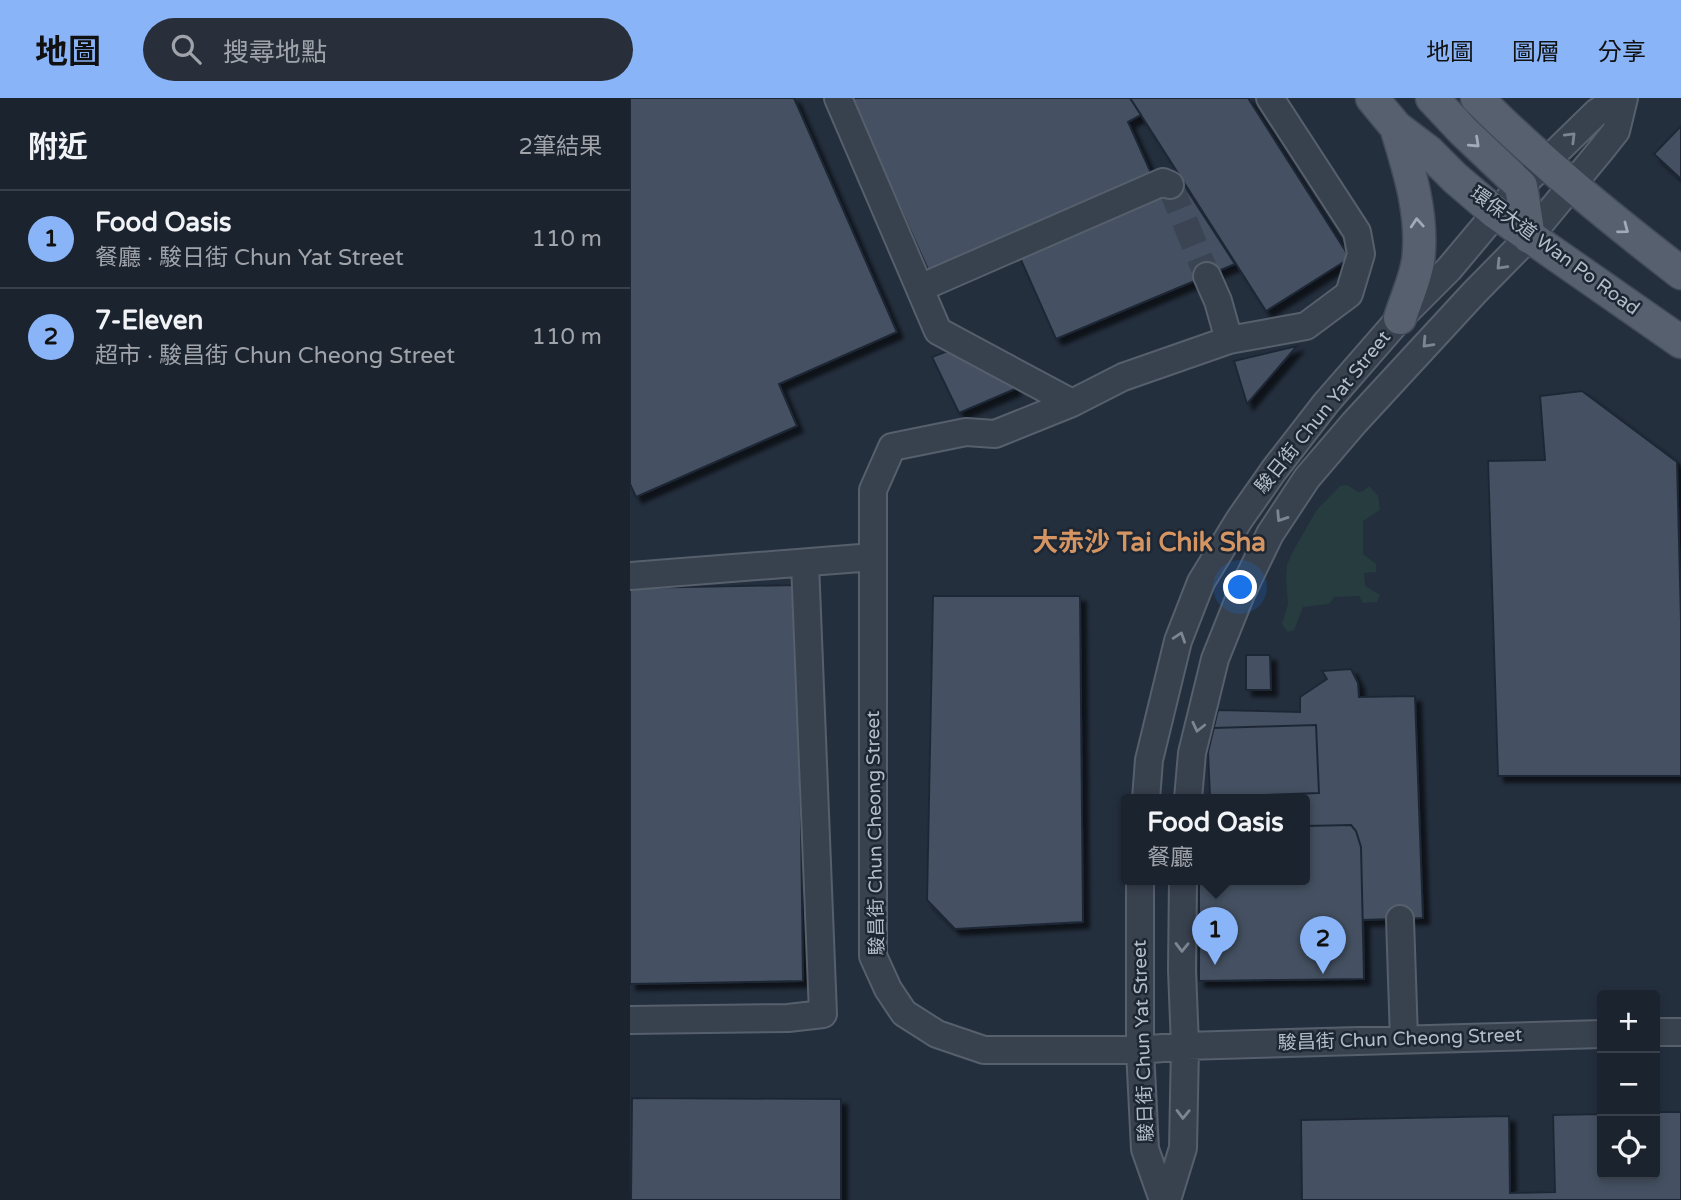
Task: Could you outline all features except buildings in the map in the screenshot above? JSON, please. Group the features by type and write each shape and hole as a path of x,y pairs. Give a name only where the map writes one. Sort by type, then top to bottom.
{"main road":[{"name":"環保大道 Wan Po Road","path":"1372,98 1396,127 1429,152 1496,213 1681,342"},
{"path":"1432,98 1521,186 1529,237"},
{"path":"1477,98 1545,163 1681,273"},
{"path":"1396,127 1415,202 1419,239 1415,275 1400,318"}],"street":[{"path":"838,98 938,331 1072,402 1123,377 1229,340 1306,326 1349,294 1361,254 1357,232 1270,98"},
{"name":"駿日街 Chun Yat Street","path":"1146,794 1149,760 1178,641 1201,582 1239,520 1326,403 1400,318 1449,269 1521,186 1597,112 1622,98"},
{"name":"駿日街 Chun Yat Street","path":"1188,794 1192,754 1215,659 1241,594 1270,534 1307,478 1354,423 1529,237 1572,186 1616,131 1622,98"},
{"path":"920,288 1163,182 1170,185"},
{"path":"1207,276 1229,340"},
{"name":"駿昌街 Chun Cheong Street","path":"1072,402 995,434 965,432 892,447 873,489 873,957 888,989 904,1013 937,1034 984,1050 1140,1050 1404,1038 1597,1034"},
{"path":"630,576 873,557"},
{"path":"630,1020 788,1018 823,1014 805,563"},
{"name":"駿日街 Chun Yat Street","path":"1140,885 1140,1050 1145,1149 1165,1200"},
{"name":"駿日街 Chun Yat Street","path":"1165,1200 1183,1148 1183,885"},
{"path":"1400,919 1404,1038"},
{"path":"1660,1032 1681,1032"}],"green space":[{"path":"1347,485 1358,492 1369,486 1378,496 1380,510 1363,521 1363,554 1376,564 1376,572 1364,573 1365,586 1380,595 1377,602 1363,603 1359,596 1334,597 1329,604 1303,607 1294,630 1288,632 1282,624 1288,604 1287,565 1316,511 1340,486"}],"tunnel":[{"path":"1170,185 1207,276"}],"place":[{"name":"Food Oasis","path":"1215,965"},
{"name":"7-Eleven","path":"1323,974"}],"district":[{"name":"大赤沙 Tai Chik Sha","path":"1149,542"}]}
